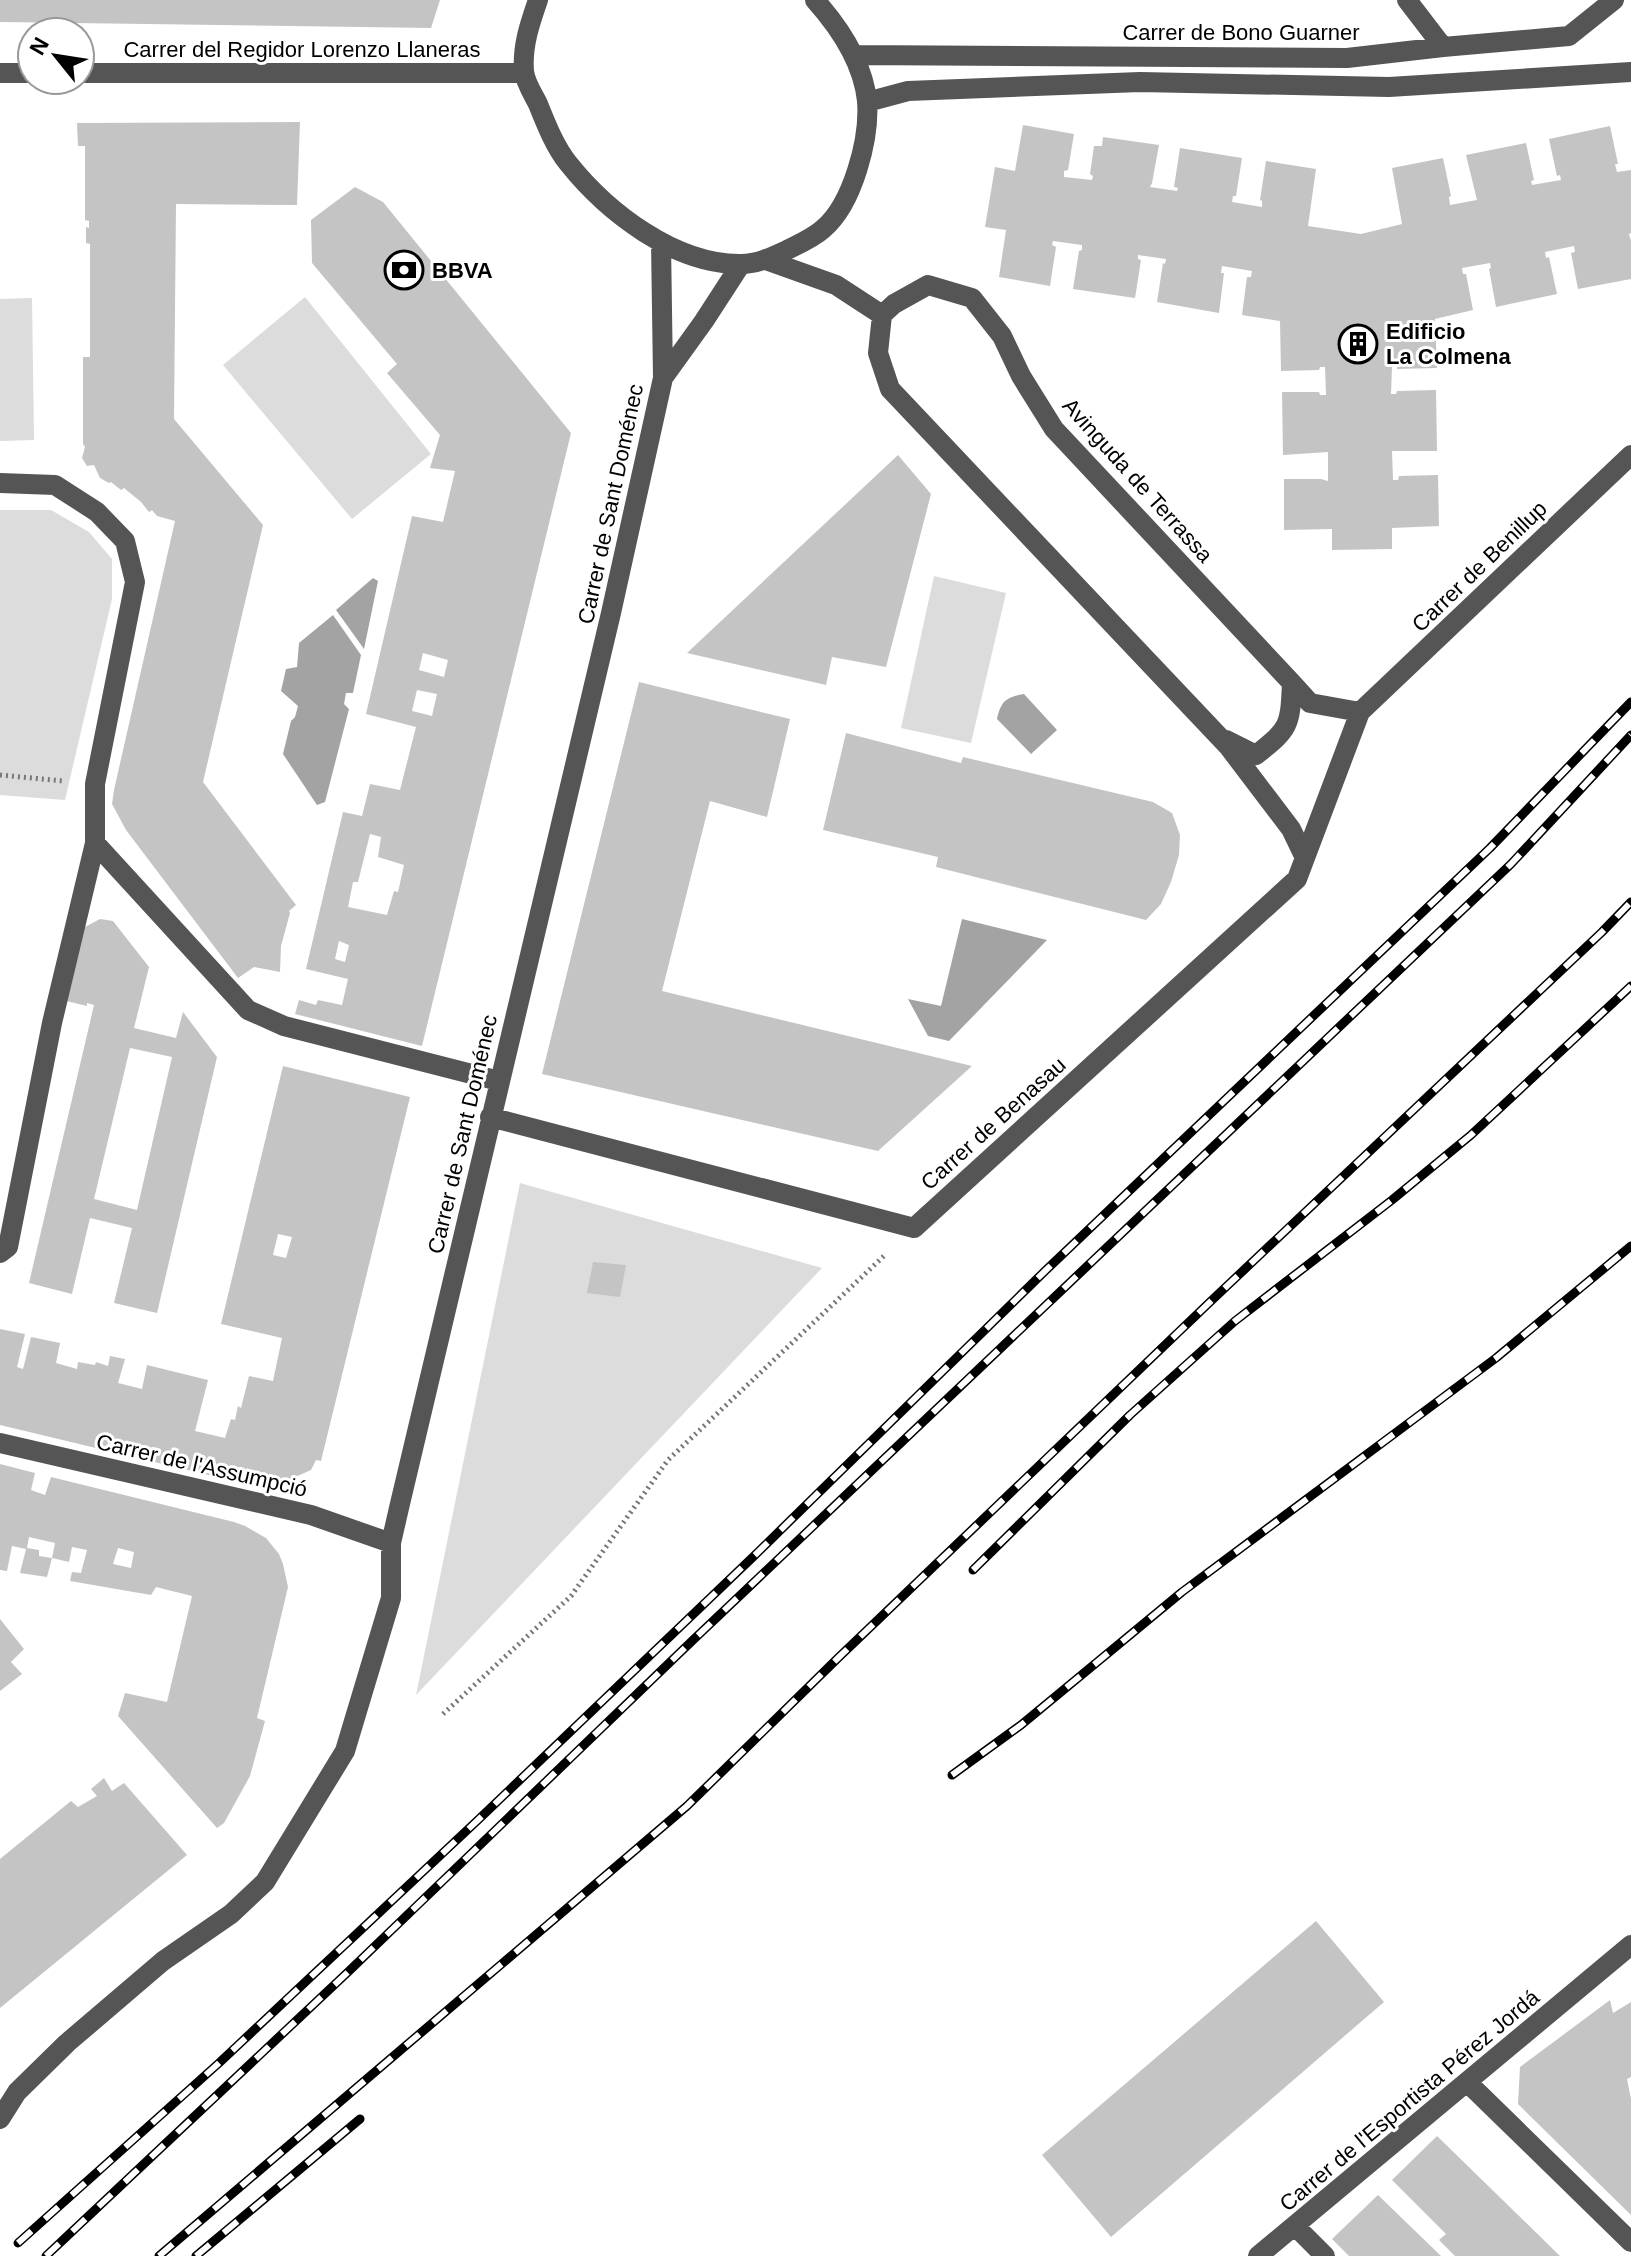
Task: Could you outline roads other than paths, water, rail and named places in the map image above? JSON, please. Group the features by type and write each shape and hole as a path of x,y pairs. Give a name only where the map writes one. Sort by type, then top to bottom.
{"street":[{"path":"538,0 525,40 524,73 566,161 596,195 661,242 700,259 741,264 766,260 825,228 844,202 864,149 867,102 863,79 854,55 832,19 815,0"},
{"path":"1407,0 1443,47"},
{"name":"Carrer de Bono Guarner","path":"854,55 1347,58 1569,36 1614,0"},
{"path":"867,102 908,91 1140,82 1389,87 1631,72"},
{"name":"Carrer del Regidor Lorenzo Llaneras","path":"96,73 524,73"},
{"name":"Carrer de Sant Doménec","path":"0,2119 17,2092 67,2043 163,1961 231,1914 265,1882 345,1751 391,1598 391,1543 663,378 661,242"},
{"path":"766,260 836,285 882,315 878,353 890,389 1219,737 1291,829 1305,858"},
{"name":"Carrer de Sant Doménec","path":"663,378 741,264"},
{"name":"Avinguda de Terrassa","path":"882,315 894,304 928,285 972,298 1002,336 1021,376 1054,429 1310,703 1360,712"},
{"name":"Carrer de Benillup","path":"1360,712 1631,455"},
{"path":"0,483 55,485 97,512 125,541 135,582 95,784 95,843 52,1023 8,1247 0,1253"},
{"path":"1219,737 1256,755 1281,735 1290,719 1292,683"},
{"name":"Carrer de Benasau","path":"490,1117 914,1228 1297,879 1360,712"},
{"path":"95,843 248,1010 284,1026 499,1081"},
{"name":"Carrer de l'Assumpció","path":"0,1443 311,1515 391,1543"},
{"name":"Carrer de l'Esportista Pérez Jordá","path":"1258,2256 1631,1945"},
{"path":"1468,2083 1631,2242"},
{"path":"1296,2227 1325,2256"}],"railway":[{"path":"18,2243 219,2063 479,1819 1045,1271 1490,848 1631,702"},
{"path":"46,2256 1511,864 1631,735"},
{"path":"159,2256 687,1806 838,1658 1631,902"},
{"path":"973,1570 1130,1415 1235,1321 1471,1135 1631,986"},
{"path":"952,1775 1021,1725 1182,1592 1496,1358 1631,1246"},
{"path":"196,2256 360,2119"}],"place":[{"name":"BBVA","path":"404,270"},
{"name":"Edificio La Colmena","path":"1358,344"}]}
